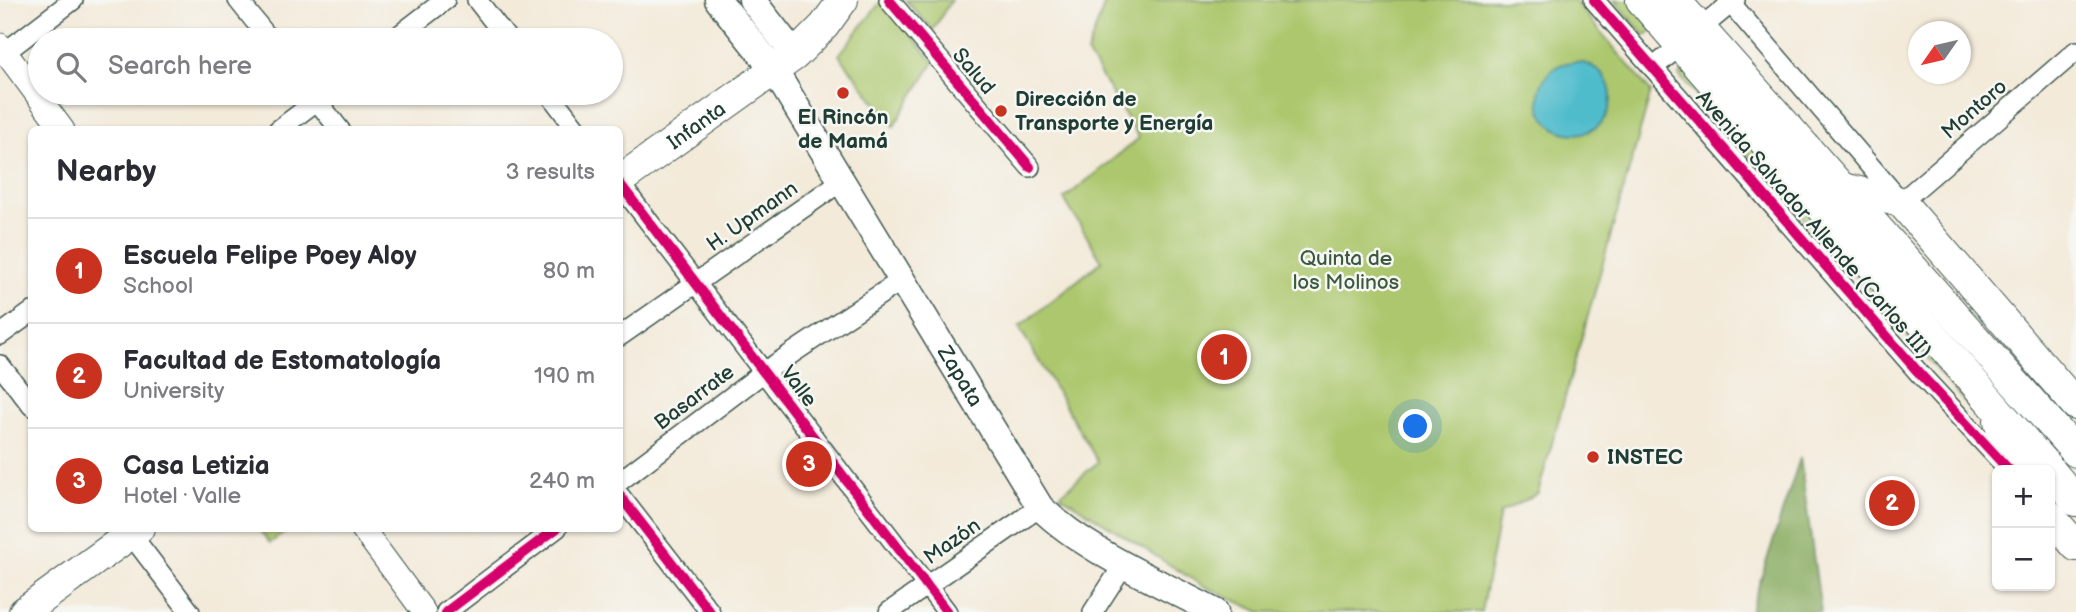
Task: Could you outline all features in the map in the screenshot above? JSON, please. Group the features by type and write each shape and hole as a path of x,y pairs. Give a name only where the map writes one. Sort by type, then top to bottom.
{"main road":[{"path":"718,0 785,62"},
{"path":"752,0 785,62"},
{"name":"Infanta","path":"623,180 785,62 824,26 843,0"},
{"name":"Avenida Salvador Allende (Carlos III)","path":"1641,0 1690,37 1843,188 2076,452"},
{"name":"Avenida Salvador Allende (Carlos III)","path":"1675,0 1690,37 2046,465"},
{"name":"Zapata","path":"785,62 843,180 1040,507 1058,525 1124,564 1215,612"},
{"path":"1843,188 1901,202 2076,405"},
{"path":"1991,401 2014,465"},
{"name":"Avenida Salvador Allende (Carlos III)","path":"2055,476 2076,501"},
{"path":"2055,522 2076,546"},
{"path":"24,612 131,532"}],"street":[{"path":"34,28 73,0"},
{"path":"238,0 260,28"},
{"path":"409,28 445,0"},
{"path":"477,0 499,28"},
{"name":"Salud","path":"889,0 1030,167"},
{"name":"Avenida Salvador Allende (Carlos III)","path":"1594,0 1920,373 2004,465"},
{"path":"1653,68 1731,1 1901,202"},
{"path":"28,32 2,51 28,85"},
{"name":"Montoro","path":"1901,202 2076,51"},
{"path":"43,105 59,126"},
{"path":"283,126 307,105"},
{"path":"324,105 337,126"},
{"path":"558,105 575,126"},
{"name":"H. Upmann","path":"623,335 843,180"},
{"name":"Valle","path":"623,186 694,285 764,372 947,612"},
{"name":"Basarrate","path":"623,479 764,372 902,280"},
{"path":"0,335 28,315"},
{"path":"0,365 28,401"},
{"path":"623,500 710,612"},
{"name":"Mazón","path":"889,612 1040,507"},
{"path":"133,532 190,612"},
{"path":"365,532 424,612"},
{"path":"446,612 552,532"},
{"path":"1093,612 1124,564"}],"green space":[{"path":"882,0 934,62 894,126 839,55"},
{"path":"905,0 951,0 933,30"},
{"name":"Quinta de los Molinos","path":"1106,0 1574,0 1651,92 1538,493 1500,513 1481,612 1260,612 1200,584 1060,495 1098,462 1019,327 1102,261 1064,199 1139,138 1087,53"},
{"path":"1614,0 1634,0 1657,26 1645,36"},
{"path":"1691,65 1975,391 1975,414 1679,75"},
{"path":"1800,458 1821,612 1750,612"},
{"path":"261,532 286,532 270,543"}],"water":[{"path":"1568,62 1582,62 1601,72 1611,91 1611,105 1601,124 1582,134 1568,134 1549,124 1539,105 1539,91 1549,72"}],"cycle path":[{"path":"889,0 1030,167"},
{"path":"1594,0 1919,373 2004,465"},
{"path":"623,188 947,612"},
{"path":"623,500 710,612"},
{"path":"446,612 552,532"}],"place":[{"name":"El Rincón de Mamá","path":"843,93"},
{"name":"Dirección de Transporte y Energía","path":"1001,111"},
{"name":"Escuela Felipe Poey Aloy","path":"1224,357"},
{"name":"INSTEC","path":"1593,457"},
{"name":"Casa Letizia","path":"809,464"},
{"name":"Facultad de Estomatología","path":"1892,503"}]}
